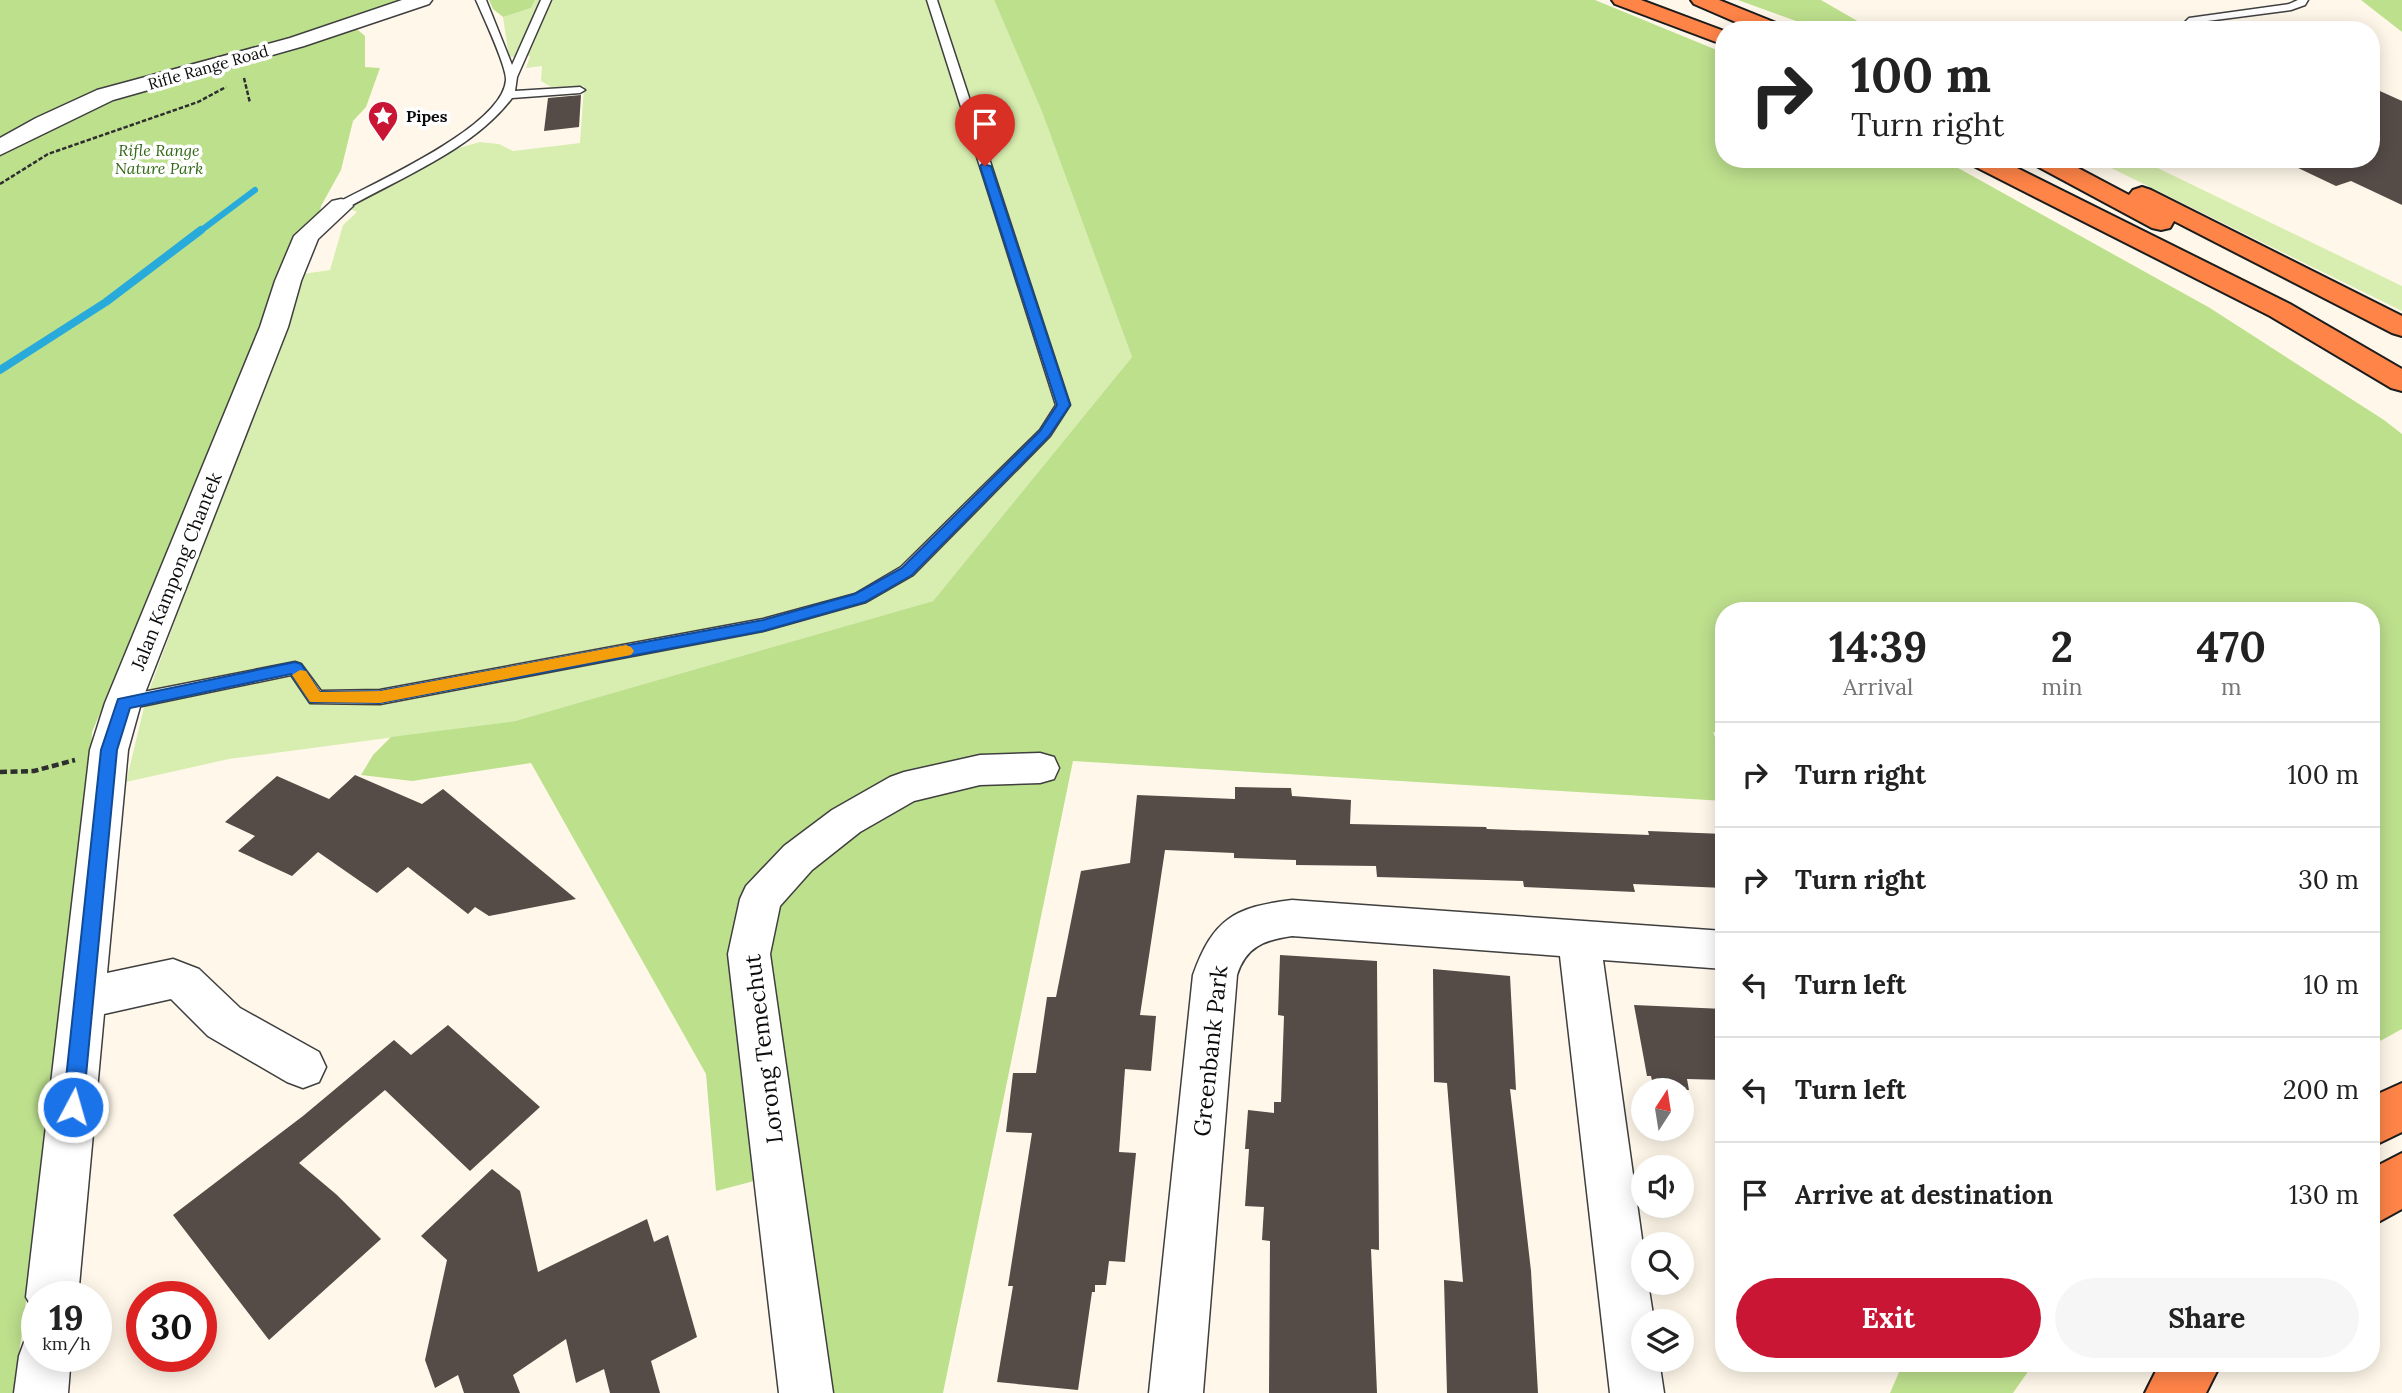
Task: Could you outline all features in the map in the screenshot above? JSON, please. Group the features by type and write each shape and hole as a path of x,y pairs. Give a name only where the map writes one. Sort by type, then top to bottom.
{"highway":[{"path":"1622,0 1715,36"},
{"path":"1701,0 1751,21"},
{"path":"1997,168 2280,310 2402,382"},
{"path":"2059,168 2402,352"},
{"path":"2087,168 2293,269 2402,327"},
{"path":"2185,263 2210,287 2402,407"},
{"path":"2380,1119 2402,1106"},
{"path":"2380,1194 2402,1178"},
{"path":"2173,1393 2187,1372"}],"street":[{"name":"Rifle Range Road","path":"0,148 44,123 105,95 296,42 422,0"},
{"name":"Jalan Kampong Chantek","path":"54,1281 109,750 123,703 274,327 288,281 307,236 341,206"},
{"name":"Lorong Temechut","path":"806,1393 748,954 761,898 798,859 836,829 905,788 979,770 1040,768"},
{"name":"Greenbank Park","path":"1177,1393 1215,975 1220,956 1244,929 1259,923 1292,918 1715,949"},
{"path":"1579,940 1637,1393"},
{"path":"85,998 173,979 184,983 224,1022 303,1067"},
{"path":"41,1393 43,1372"}],"lane":[{"path":"481,0 512,77"},
{"path":"341,206 469,135 496,112 509,95 512,77 546,0"},
{"path":"123,703 295,668 316,698 380,697 763,625 860,598 907,571 1045,433 1063,405 932,0"},
{"path":"2189,21 2291,6 2303,0"},
{"path":"509,95 580,90"}],"path":[{"path":"243,77 250,103"},
{"path":"0,772 34,771 109,750"}],"green space":[{"name":"Rifle Range Nature Park","path":"0,0 406,0 347,21 365,36 365,67 380,68 366,107 353,121 341,170 321,206 319,216 266,328 92,732 89,817 29,1281 21,1281 21,1339 14,1393 0,1393"},
{"path":"489,0 535,0 531,8 503,17 493,9"},
{"path":"535,0 994,0 1042,112 1132,357 933,601 515,721 229,759 126,782 146,699 303,274 330,270 343,225 357,212 348,208 448,151 480,142 499,144 513,151 580,143 584,86 551,87 541,81 542,66 526,68 530,56 509,57 503,17 531,8"},
{"path":"994,0 1595,0 1715,49 1715,168 1958,168 2210,308 2384,420 2402,434 2402,1029 2380,1041 2380,602 1715,602 1715,800 1073,761 943,1393 795,1393 758,1180 716,1191 706,1074 531,763 412,781 361,775 373,755 391,737 515,721 933,601 1132,357 1042,112"},
{"path":"1738,0 1821,0 1857,21 1796,21"},
{"path":"2361,0 2402,0 2402,32"},
{"path":"2111,168 2158,168 2402,286 2402,311"},
{"path":"1899,1372 2028,1372 2013,1393 1890,1393"}],"building":[{"path":"2380,91 2402,101 2402,205 2351,181 2336,186 2298,168 2380,168"},
{"path":"581,95 579,127 544,131 548,98"},
{"path":"355,775 422,804 443,789 576,899 489,916 475,907 468,914 408,867 377,893 318,852 292,876 238,851 255,836 225,822 277,776 329,799"},
{"path":"1235,787 1291,788 1292,796 1351,800 1350,824 1649,835 1648,831 1715,834 1715,888 1633,884 1635,892 1524,887 1523,881 1377,877 1376,866 1296,865 1296,860 1234,858 1234,853 1165,850 1140,1015 1156,1016 1151,1071 1125,1069 1119,1152 1136,1153 1125,1262 1109,1261 1106,1285 1095,1285 1095,1292 1092,1292 1078,1390 997,1382 1013,1286 1008,1286 1032,1133 1006,1132 1013,1073 1036,1073 1047,997 1056,997 1081,871 1130,863 1137,795 1235,799"},
{"path":"1280,955 1377,961 1379,1250 1371,1249 1377,1393 1269,1393 1270,1241 1262,1240 1264,1207 1245,1206 1249,1149 1245,1149 1248,1110 1274,1113 1274,1102 1281,1102 1284,1016 1278,1015"},
{"path":"1433,969 1510,976 1516,1090 1510,1089 1531,1271 1538,1393 1447,1393 1444,1280 1463,1282 1447,1083 1434,1082"},
{"path":"1634,1005 1715,1009 1715,1080 1647,1076"},
{"path":"448,1025 540,1107 470,1171 385,1090 299,1163 337,1195 381,1239 269,1340 173,1215 303,1116 394,1040 411,1055"},
{"path":"492,1169 520,1191 538,1272 647,1219 654,1242 668,1235 697,1337 651,1361 660,1393 610,1393 604,1369 576,1383 566,1339 513,1375 520,1393 464,1393 458,1375 435,1388 425,1360 447,1260 421,1236"}],"waterway":[{"path":"199,232 255,190"},
{"path":"0,370 106,302 201,230"}],"slow traffic":[{"path":"300,675 316,698 380,697 626,651"}],"place":[{"name":"Pipes","path":"383,143"}],"route":[{"path":"73,1107 109,750 123,703 295,668 316,698 380,697 763,625 860,598 907,571 1045,433 1063,405 985,166"}]}
